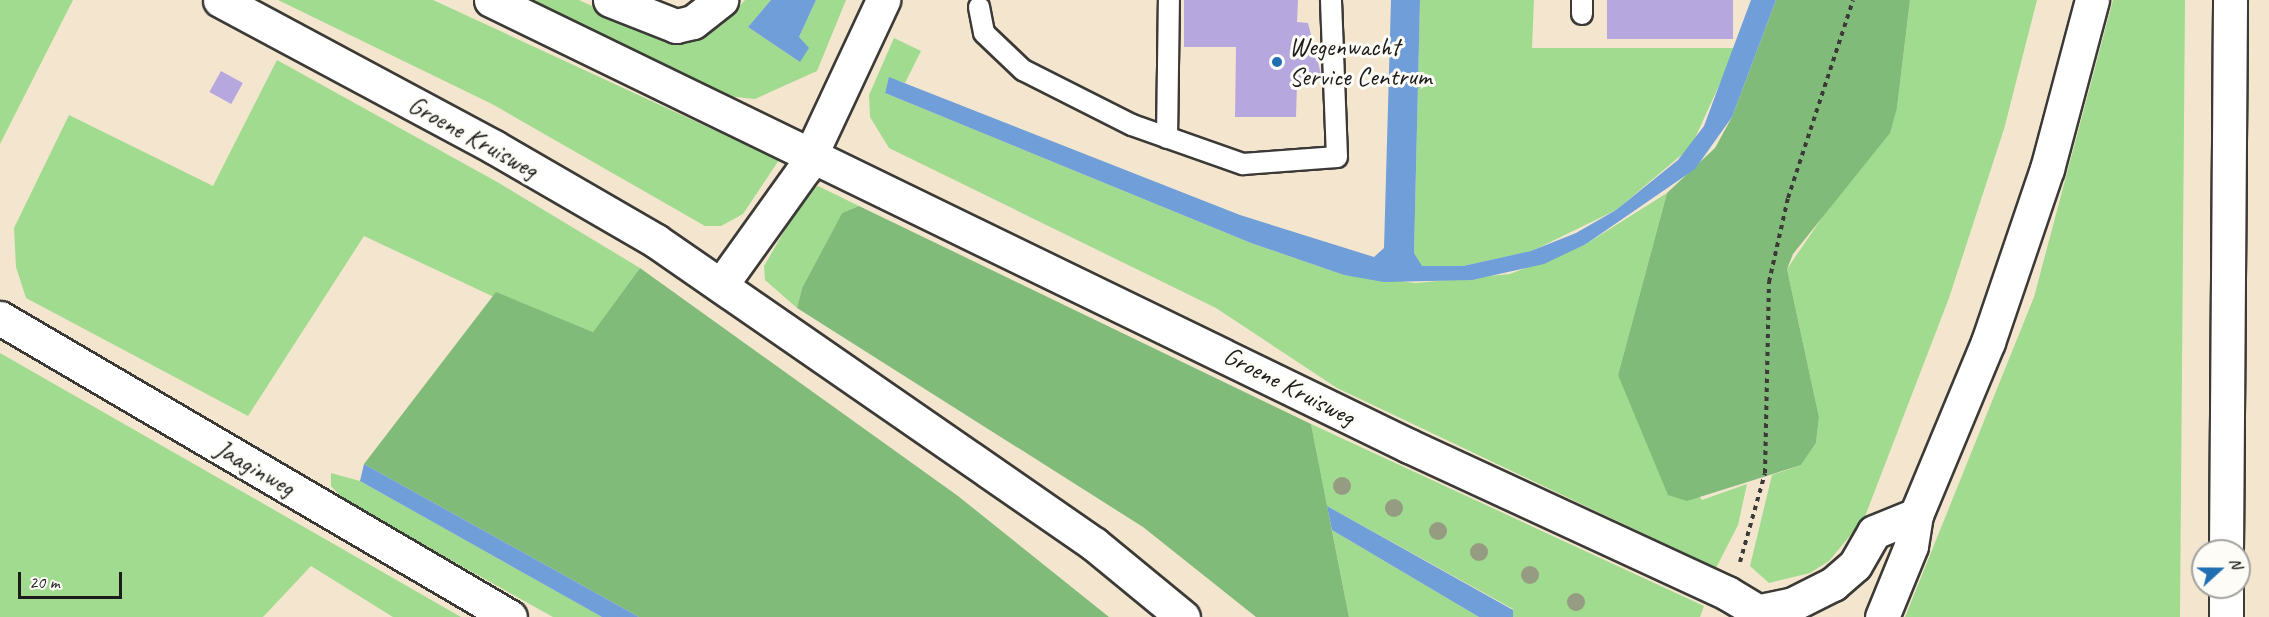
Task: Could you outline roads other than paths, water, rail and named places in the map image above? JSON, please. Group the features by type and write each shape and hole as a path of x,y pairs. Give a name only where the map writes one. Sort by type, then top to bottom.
{"main road":[{"name":"Groene Kruisweg","path":"220,0 494,147 721,285 1094,544 1183,617"},
{"name":"Groene Kruisweg","path":"491,0 1727,593 1761,615"},
{"path":"610,0 676,26 693,22 721,0"},
{"path":"721,285 810,154 883,0"},
{"path":"1882,617 1911,546 1916,514 1992,332 2059,130 2092,0"},
{"path":"2226,539 2230,0"},
{"name":"Jaaginweg","path":"0,318 510,617"},
{"path":"1761,615 1793,604 1833,584 1855,565 1874,532 1916,514"},
{"path":"2226,599 2226,617"}],"lane":[{"path":"1167,138 1169,0"},
{"path":"978,2 984,33 1023,70 1167,138 1243,164 1337,157 1331,0"}],"water":[{"path":"771,0 816,0 799,37 809,48 800,62 748,27"},
{"path":"1391,0 1420,0 1414,253 1422,266 1463,266 1531,251 1576,233 1616,210 1678,160 1704,126 1751,0 1776,0 1732,117 1695,169 1586,244 1544,264 1472,280 1384,282 1344,275 1251,243 885,93 889,77 1240,215 1374,257 1384,248"},
{"path":"364,464 639,617 602,617 360,481"},
{"path":"1327,506 1513,610 1513,617 1479,617 1332,530"}],"place":[{"name":"Wegenwacht Service Centrum","path":"1277,62"}]}
